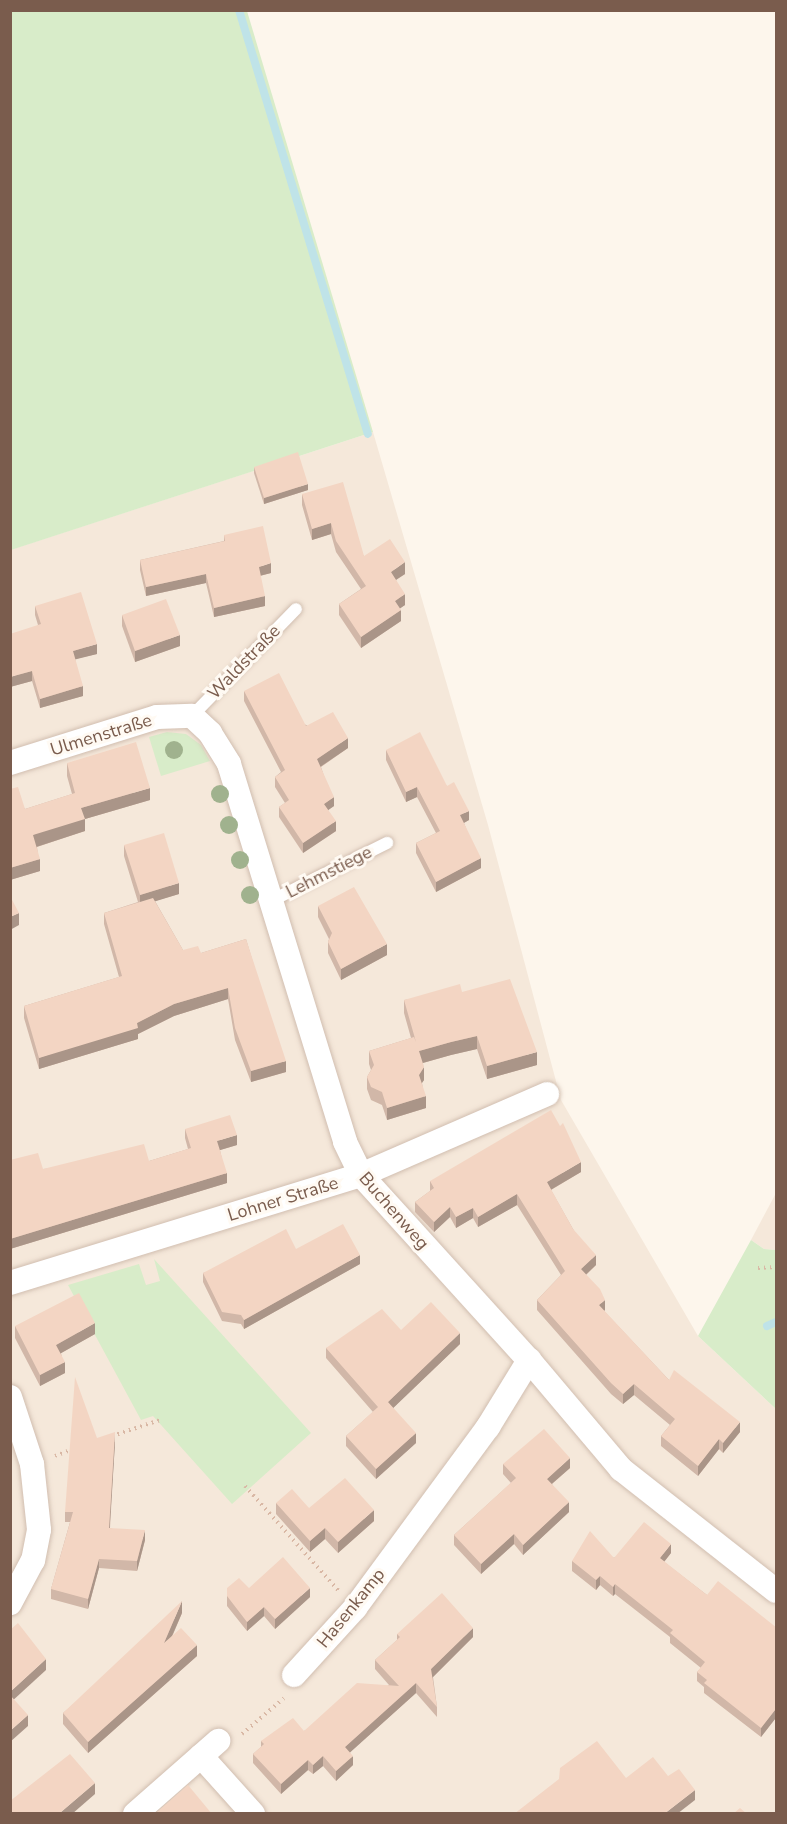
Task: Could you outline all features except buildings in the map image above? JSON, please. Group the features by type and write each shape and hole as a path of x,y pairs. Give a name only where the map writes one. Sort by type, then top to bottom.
{"street":[{"name":"Ulmenstraße","path":"10,763 157,717 192,716"},
{"name":"Buchenweg","path":"192,716 210,733 229,764 345,1142 361,1175 530,1360 621,1469 777,1592"},
{"name":"Lohner Straße","path":"10,1283 361,1175 547,1094"},
{"name":"Hasenkamp","path":"294,1675 355,1608 488,1427 530,1360"},
{"path":"10,1397 32,1464 39,1530 33,1560 10,1603"},
{"path":"135,1814 210,1748 253,1814"}],"lane":[{"name":"Waldstraße","path":"192,716 296,609"},
{"name":"Lehmstiege","path":"271,901 387,843"}],"path":[{"path":"758,1268 777,1267"},
{"path":"107,1438 160,1420"},
{"path":"32,1464 85,1445"},
{"path":"245,1486 355,1608"},
{"path":"210,1748 247,1732 290,1693 294,1675"}],"shaded area":[{"path":"373,432 488,825 561,1100 698,1336 776,1409 776,1813 11,1813 10,550"},
{"path":"776,1193 776,1250 764,1249 751,1240"}],"green space":[{"path":"10,11 247,11 373,432 11,550"},
{"path":"167,732 186,734 201,745 210,761 161,776 149,737"},
{"path":"751,1240 764,1249 776,1250 776,1409 698,1336"},
{"path":"154,1259 311,1433 232,1504 153,1416 141,1420 68,1285 139,1264 146,1285 160,1281"}],"waterway":[{"path":"239,10 368,434"},
{"path":"767,1326 776,1322"}]}
